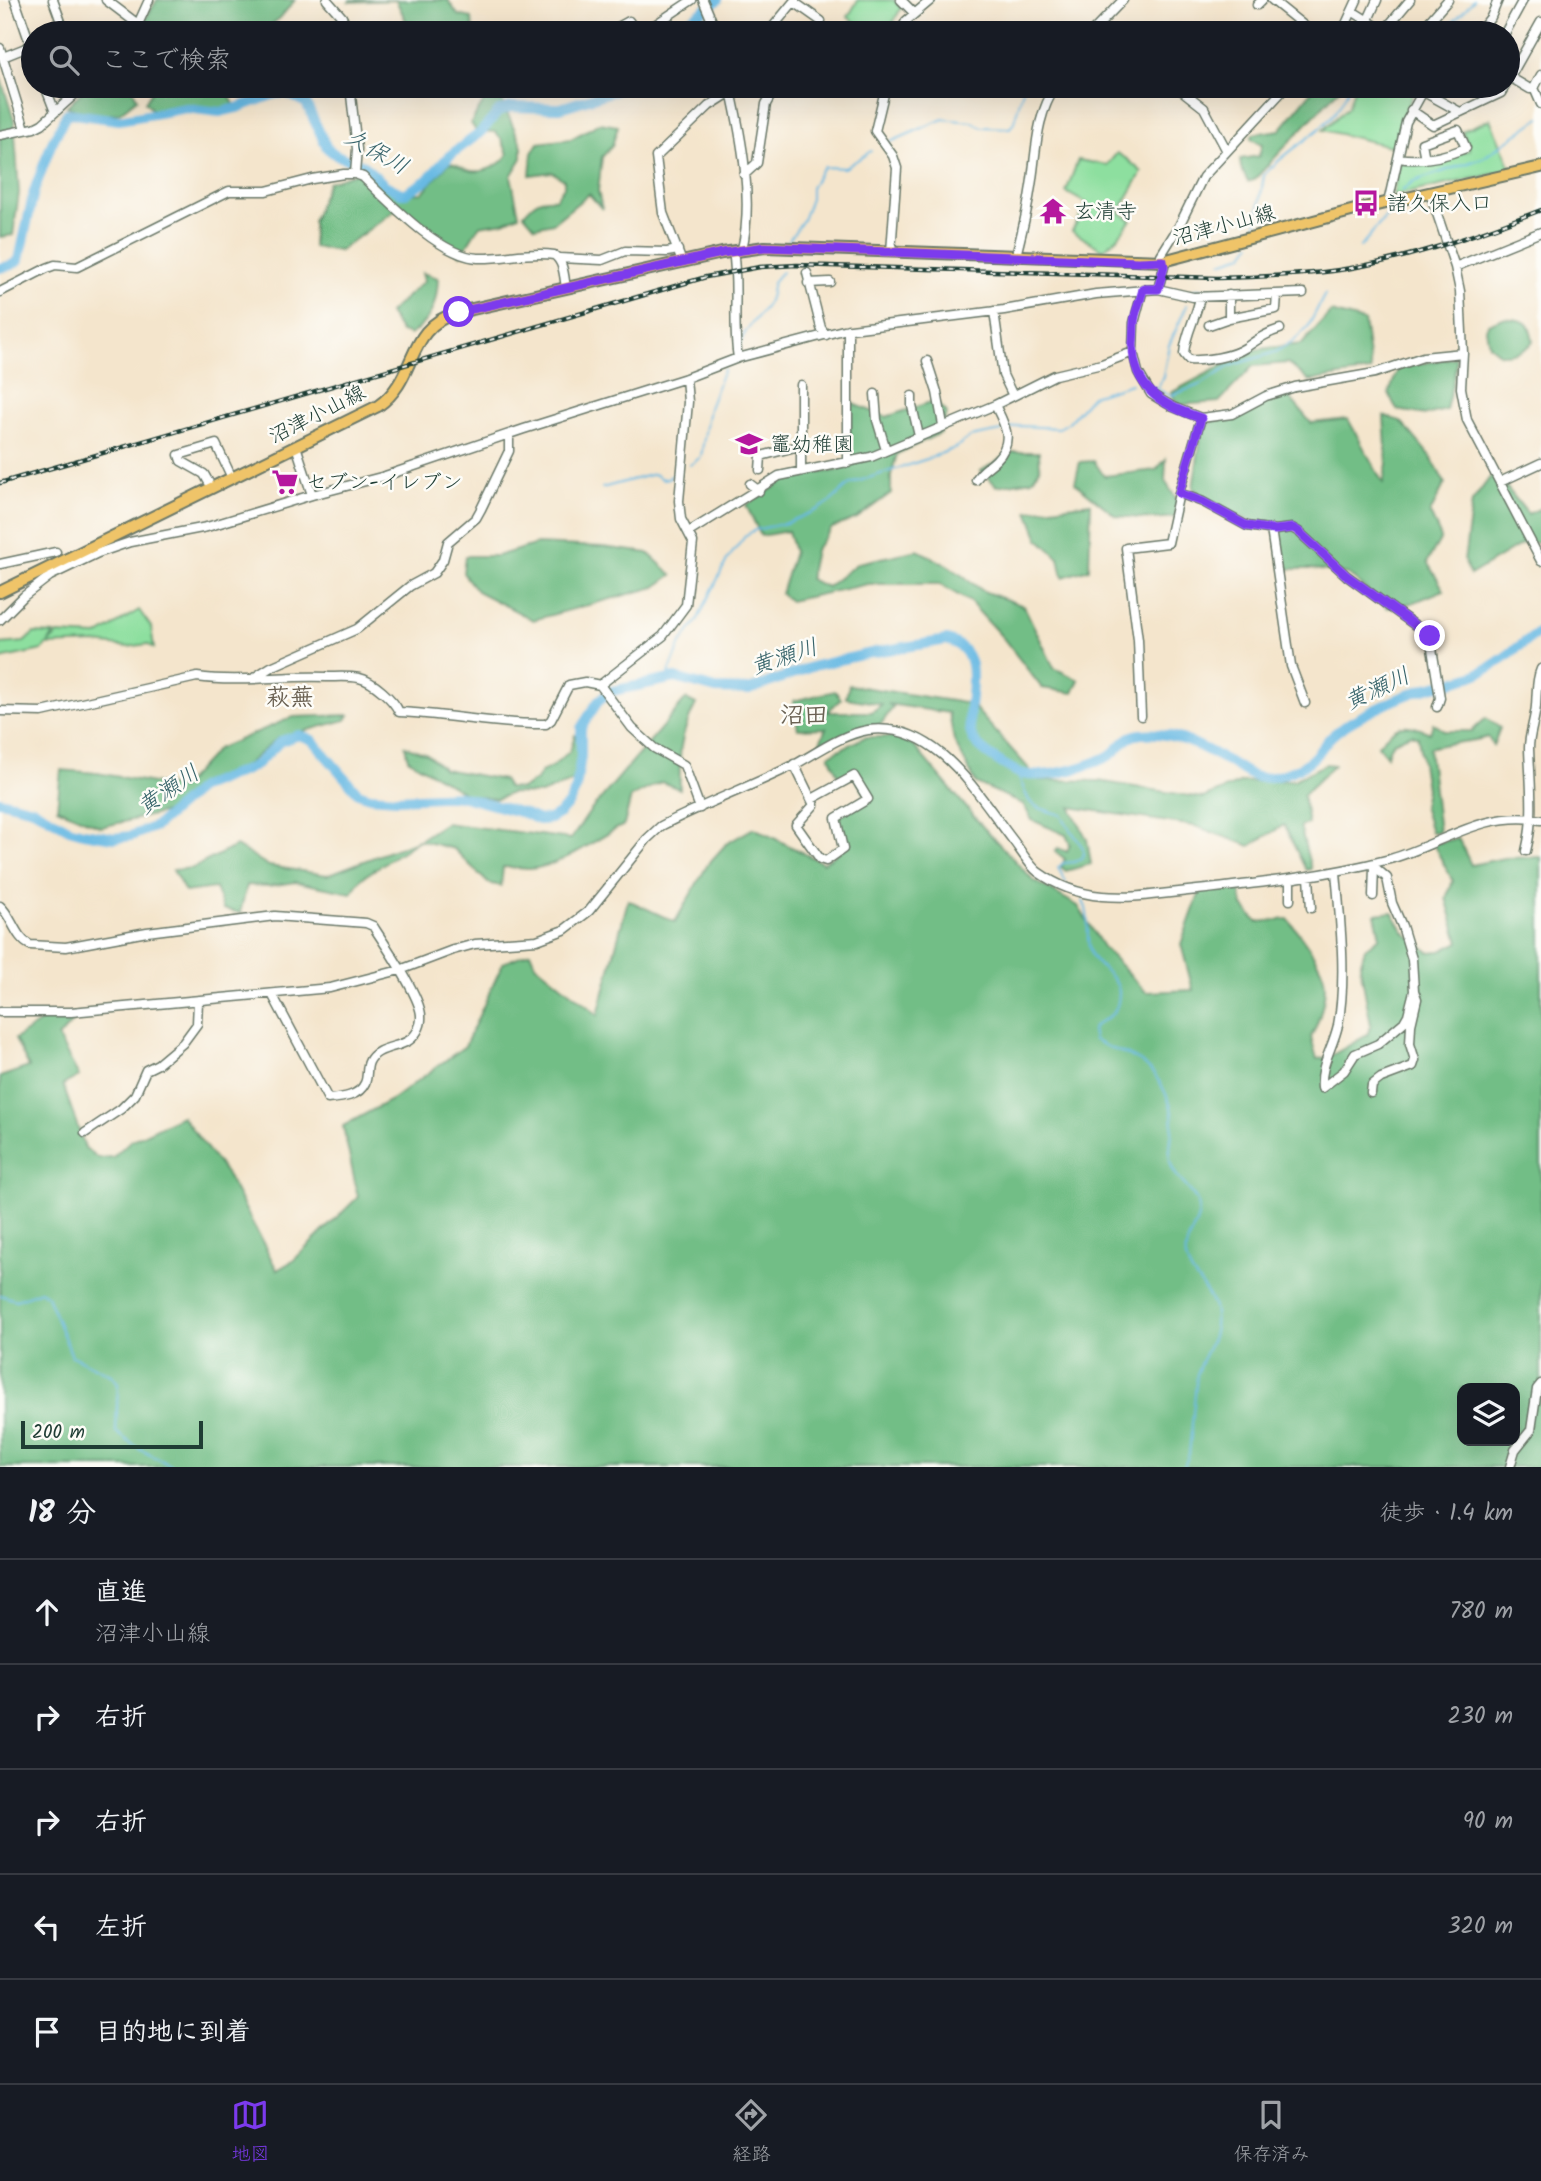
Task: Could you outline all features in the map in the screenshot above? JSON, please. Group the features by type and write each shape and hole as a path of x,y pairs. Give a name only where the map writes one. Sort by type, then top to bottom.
{"main road":[{"name":"沼津小山線","path":"0,592 97,549 384,401 399,385 427,329 439,319 459,312 737,250 765,247 1163,261 1541,167"}],"street":[{"path":"15,0 22,21"},
{"path":"53,0 61,21"},
{"path":"106,0 128,21"},
{"path":"140,21 149,0"},
{"path":"327,0 344,21"},
{"path":"660,21 692,0"},
{"path":"908,21 931,0"},
{"path":"1104,21 1124,0"},
{"path":"1272,0 1298,21"},
{"path":"1347,21 1357,0"},
{"path":"1352,11 1368,20 1377,0"},
{"path":"1392,21 1410,0"},
{"path":"1430,21 1448,0"},
{"path":"1488,21 1498,0"},
{"path":"1511,21 1523,0"},
{"path":"704,1 713,21"},
{"path":"778,21 794,1 821,21"},
{"path":"904,1 914,13"},
{"path":"1520,58 1541,22"},
{"path":"21,50 2,53 25,129"},
{"path":"1534,88 1541,75"},
{"path":"1520,84 1534,88"},
{"path":"1534,88 1541,104"},
{"path":"49,98 55,113"},
{"path":"0,135 42,124 71,98"},
{"path":"351,98 355,173"},
{"path":"682,262 663,213 656,156 719,98"},
{"path":"732,98 742,144 747,230 737,250 735,341 738,358"},
{"path":"744,174 757,163 766,104 769,98"},
{"path":"883,98 875,131 897,168 891,252"},
{"path":"1016,257 1030,191 1037,127 1049,98"},
{"path":"1191,98 1204,108 1227,152"},
{"path":"1158,289 1164,267 1161,255 1179,226 1196,188 1276,98"},
{"path":"1388,203 1406,122 1418,98"},
{"path":"1439,98 1460,112"},
{"path":"1410,110 1433,125 1489,99"},
{"path":"1398,158 1425,159 1447,156 1466,148 1458,130 1422,143 1425,159"},
{"path":"0,292 55,265 77,267 229,191 266,191 312,179 355,173 363,177 416,226 463,255 478,258 547,254 559,258 602,260 625,251 678,250"},
{"path":"1430,193 1455,267 1462,304 1461,388 1465,412 1491,469 1541,562"},
{"path":"1455,267 1541,232"},
{"path":"559,258 566,288"},
{"path":"807,273 821,328 826,335"},
{"path":"808,283 830,282"},
{"path":"1143,289 1135,317 1133,352 1138,372 1151,394 1201,418 1232,414 1282,390 1375,373 1423,357 1463,353"},
{"path":"0,620 24,596 50,576 97,549 232,520 385,476 686,378 738,358 848,329 994,312 1096,294 1143,289 1200,297 1303,293"},
{"path":"1209,325 1276,309 1277,294"},
{"path":"1229,295 1230,318"},
{"path":"1200,297 1198,310 1184,344 1184,354 1189,360 1203,360 1239,351 1262,336 1280,329"},
{"path":"994,312 1003,374 1013,396"},
{"path":"848,329 848,463"},
{"path":"689,532 759,491 779,476 848,463 886,450 995,405 1055,375 1102,364 1133,352"},
{"path":"927,361 937,391 943,425"},
{"path":"601,686 663,636 686,605 693,542 680,514 679,501 688,402 686,378"},
{"path":"801,385 801,471"},
{"path":"875,394 877,420 886,450"},
{"path":"912,396 919,436"},
{"path":"976,480 981,471 996,460 1004,449 1007,429 995,405"},
{"path":"1141,716 1138,640 1126,548 1168,543 1179,493 1201,418"},
{"path":"252,679 271,667 357,629 410,586 434,573 443,560 448,542 476,518 481,509 509,452 509,435"},
{"path":"212,488 204,474 181,461 179,455 216,444 232,478"},
{"path":"296,446 312,495"},
{"path":"760,470 761,456 799,446"},
{"path":"1500,482 1541,463"},
{"path":"750,484 759,491"},
{"path":"1179,493 1203,502 1247,526 1293,528 1347,576 1430,636 1440,698 1437,708"},
{"path":"1271,529 1291,666 1305,703"},
{"path":"0,564 56,552"},
{"path":"1526,851 1537,819 1529,745 1541,669"},
{"path":"0,711 42,712 197,677 222,681 304,676 360,678 368,681 396,704 399,712 430,713 497,723 546,724 551,720 569,685 585,682 601,686 639,735 654,748 684,765 700,808"},
{"path":"0,1012 71,1012 330,988 400,970 475,944 537,940 564,930 589,911 654,832 662,826 848,736 866,731 895,730 924,740 946,759 976,793 1036,870 1059,885 1102,896 1140,895 1309,877 1373,865 1416,850 1476,823 1513,818 1537,819"},
{"path":"794,764 814,805 796,825 820,859 826,862 843,849 836,818 868,799 854,776 812,799"},
{"path":"1373,865 1373,896"},
{"path":"1371,1093 1372,1085 1381,1077 1413,1066 1415,1060 1410,1044 1411,1025 1417,999 1412,959 1392,902 1390,883 1373,865"},
{"path":"1336,872 1341,940 1340,995 1338,1025 1323,1067 1322,1088 1344,1071 1355,1054 1378,1044 1404,1021 1414,991"},
{"path":"1309,877 1311,908"},
{"path":"1290,880 1290,900"},
{"path":"0,906 7,912 24,942 30,945 66,947 147,932 275,916 366,923 373,926 400,970 421,1015 417,1032 407,1042 375,1054 368,1062 365,1083 357,1093 328,1098 272,994"},
{"path":"85,1133 121,1109 135,1095 146,1070 158,1064 183,1043 197,1024 198,1001"},
{"path":"1510,1467 1515,1450 1531,1430 1537,1389 1541,1384"}],"green space":[{"path":"157,0 295,0 276,21 144,21"},
{"path":"350,0 396,0 349,2"},
{"path":"396,0 448,0 458,15 472,18 472,21 406,21"},
{"path":"858,0 894,0 901,8 894,21 854,21 848,17"},
{"path":"0,76 14,120 19,193 13,235 0,237"},
{"path":"75,98 137,99 119,113 90,118 67,106"},
{"path":"148,98 231,98 234,104 227,110 153,111 145,102"},
{"path":"1306,98 1331,98 1254,180 1248,182 1240,159 1259,156 1262,144 1251,139 1253,134 1280,130"},
{"path":"1351,98 1411,98 1394,147 1323,130 1348,107"},
{"path":"484,101 502,101 522,146 522,158 511,176 519,215 504,222 479,226 461,255 397,209 339,251 313,247 313,221 328,182 362,171 405,194 422,193 449,163 482,171 502,162 508,154 502,140 495,132 476,131 471,123"},
{"path":"1490,119 1512,170 1393,196 1399,163 1447,158 1470,150 1462,131"},
{"path":"600,123 618,126 612,146 602,157 598,191 602,209 589,194 553,223 535,227 524,214 537,202 555,199 564,187 564,180 552,172 530,175 532,153 538,143 571,139"},
{"path":"1117,153 1142,172 1119,212 1131,220 1103,250 1072,231 1087,204 1066,192 1078,160 1107,165"},
{"path":"422,273 438,278 436,296 424,323 410,335 401,332 389,313 424,281"},
{"path":"1331,312 1364,321 1371,371 1309,381 1288,363 1253,366 1219,402 1178,405 1171,393 1251,350 1302,344"},
{"path":"1503,318 1520,320 1530,328 1533,341 1530,345 1519,352 1500,354 1489,345 1486,329 1488,324"},
{"path":"1456,357 1446,410 1426,415 1397,410 1389,394 1398,368"},
{"path":"1286,393 1311,423 1348,419 1383,483 1387,464 1384,416 1401,421 1430,456 1445,483 1430,513 1441,538 1427,562 1444,590 1412,603 1388,608 1348,574 1313,569 1283,569 1275,530 1218,508 1193,488 1202,430 1212,421 1233,417"},
{"path":"934,401 947,413 940,433 897,454 891,475 891,493 857,518 832,528 815,550 809,579 827,587 858,563 918,550 949,566 983,591 1024,606 1054,668 1079,680 1073,693 1042,688 1003,638 970,602 939,584 868,584 790,601 781,594 794,552 788,531 761,536 746,505 794,475 836,471 850,463 849,402 886,417"},
{"path":"1012,452 1039,452 1040,468 1032,480 997,486 981,471"},
{"path":"1166,459 1165,481 1177,500 1175,517 1153,519 1116,516 1075,483 1080,462 1094,461 1104,476 1156,470"},
{"path":"1494,472 1528,514 1541,508 1541,543 1525,542 1470,575 1464,561 1472,502"},
{"path":"1091,503 1089,569 1063,577 1059,558 1039,539 1028,511"},
{"path":"537,544 603,547 648,553 672,575 655,587 533,620 477,591 463,573 465,556 497,556"},
{"path":"139,610 151,627 154,648 147,644 128,647 96,643 46,645 42,650 0,659 0,644 24,642 34,633 54,634 48,643 58,634 97,636"},
{"path":"849,685 971,704 1039,780 1098,781 1203,798 1242,782 1294,780 1326,764 1334,765 1303,795 1308,824 1300,826 1311,869 1306,870 1284,825 1250,846 1195,826 1070,807 1087,839 1091,864 1066,871 1061,867 1065,859 1055,851 1058,848 1067,852 1070,844 1066,835 1032,820 1023,804 976,783 954,741 949,713 888,704 893,707 881,724 872,730 818,747 826,728 798,729 793,701 835,691 841,699 827,712 872,712 882,704 846,698"},
{"path":"686,699 696,704 681,745 680,789 661,782 631,797 624,825 555,863 530,869 503,867 501,886 488,883 454,849 419,840 445,823 571,839 591,810"},
{"path":"349,715 346,720 278,738 245,766 208,784 175,810 101,827 57,808 61,770 97,773 181,788 217,749 293,717"},
{"path":"1486,718 1500,728 1493,746 1488,737 1429,748 1439,832 1431,832 1423,806 1426,789 1418,737 1412,734 1396,741 1387,756 1378,745 1390,732 1401,726 1430,733 1433,723 1445,731 1472,731"},
{"path":"575,735 581,737 576,780 541,794 511,793 497,799 468,795 408,759 405,746 427,754 444,769 503,780 508,788 521,789 570,751"},
{"path":"865,737 896,737 913,745 983,827 1033,880 1078,906 1103,947 1146,992 1193,990 1181,944 1201,889 1240,890 1243,906 1257,922 1288,919 1323,974 1325,989 1322,1006 1311,1037 1317,1059 1327,1058 1367,1035 1371,1025 1360,966 1365,948 1380,937 1375,914 1392,912 1405,933 1429,952 1441,951 1459,942 1446,898 1453,881 1433,844 1458,838 1471,865 1504,858 1541,857 1541,1467 0,1467 0,1077 29,1067 15,1039 45,1019 79,1014 58,1038 79,1076 63,1085 85,1148 98,1158 113,1157 130,1141 182,1116 228,1176 277,1270 294,1260 358,1197 343,1126 393,1099 465,1046 503,963 530,952 535,964 598,1015 628,900 675,922 708,864 726,844 754,828 823,863 843,849 836,818 868,799 854,776 841,782 829,755"},
{"path":"419,840 362,878 351,893 296,882 269,886 247,885 240,913 223,909 215,888 185,892 173,870 193,868 236,846 269,866 327,875"}],"waterway":[{"name":"久保川","path":"689,21 718,0"},
{"path":"1454,21 1474,0"},
{"name":"久保川","path":"0,268 19,260 34,191 51,145 67,113 119,120 186,108 220,112 264,98"},
{"name":"久保川","path":"296,98 306,103 327,148 336,155 363,165 385,185 401,193 406,193 427,180 449,156 480,133 499,111 511,107 560,108 592,98"},
{"path":"888,143 943,119 972,122 982,127 1010,128 1021,98"},
{"path":"1255,232 1264,175 1323,125 1334,114 1343,98"},
{"path":"1402,191 1412,182 1483,158 1540,118"},
{"path":"789,240 803,220 811,199 811,188 821,170 824,167 845,168 871,151"},
{"path":"1360,247 1389,213"},
{"path":"1221,262 1243,255 1251,244"},
{"path":"741,344 747,329 766,306 773,282 782,272"},
{"path":"1190,291 1217,288"},
{"path":"1152,386 1170,396 1202,384 1230,366 1276,352 1308,327 1325,294"},
{"path":"1157,389 1163,376 1169,345 1187,305"},
{"path":"690,465 701,457 709,408 724,369"},
{"path":"1007,429 1020,426 1059,428 1068,423 1092,396 1131,384"},
{"path":"667,678 681,643 697,621 727,560 746,535 817,510 850,484 927,459 955,448 970,437 1002,431"},
{"path":"602,488 654,474 662,479 676,473"},
{"name":"黄瀬川","path":"0,801 33,809 69,829 83,833 114,838 131,836 156,826 201,787 246,770 257,764 281,741 299,735 312,740 358,793 370,797 397,799 460,796 539,820 550,819 569,803 576,789 581,756 581,728 599,700 612,691 675,678 716,689 749,690 814,666 947,640 961,647 972,670 970,727 973,739 986,752 1015,771 1035,775 1075,769 1107,757 1130,737 1153,733 1188,741 1251,775 1264,778 1303,766 1334,734 1364,715 1414,692 1475,675 1541,631"},
{"path":"1017,773 1031,803 1061,815 1083,848 1083,857 1075,862 1063,863 1058,868 1066,882"},
{"path":"1083,901 1091,954 1112,977 1119,993 1118,1003 1112,1014 1092,1030 1094,1040 1138,1060 1161,1084 1172,1113 1172,1168 1198,1204 1198,1217 1187,1246 1186,1258 1210,1298 1215,1323 1212,1339 1197,1374 1189,1454 1184,1467"},
{"path":"0,1295 16,1300 41,1291 47,1296 72,1356 111,1375 118,1383 116,1432 139,1449 174,1467"}],"railway":[{"path":"0,483 706,277 760,267 797,265 1217,278 1297,274 1352,268 1407,256 1541,210"}],"place":[{"name":"諸久保入口","path":"1366,203"},
{"name":"玄清寺","path":"1053,211"},
{"name":"竈幼稚園","path":"749,444"},
{"name":"セブン-イレブン","path":"285,482"}],"district":[{"name":"萩蕪","path":"290,697"},
{"name":"沼田","path":"804,715"}],"route":[{"path":"459,312 722,253 765,247 1163,261 1162,280 1158,289 1143,289 1134,323 1133,352 1135,366 1151,394 1201,418 1179,493 1203,502 1247,526 1275,530 1293,528 1347,576 1430,636"}]}
